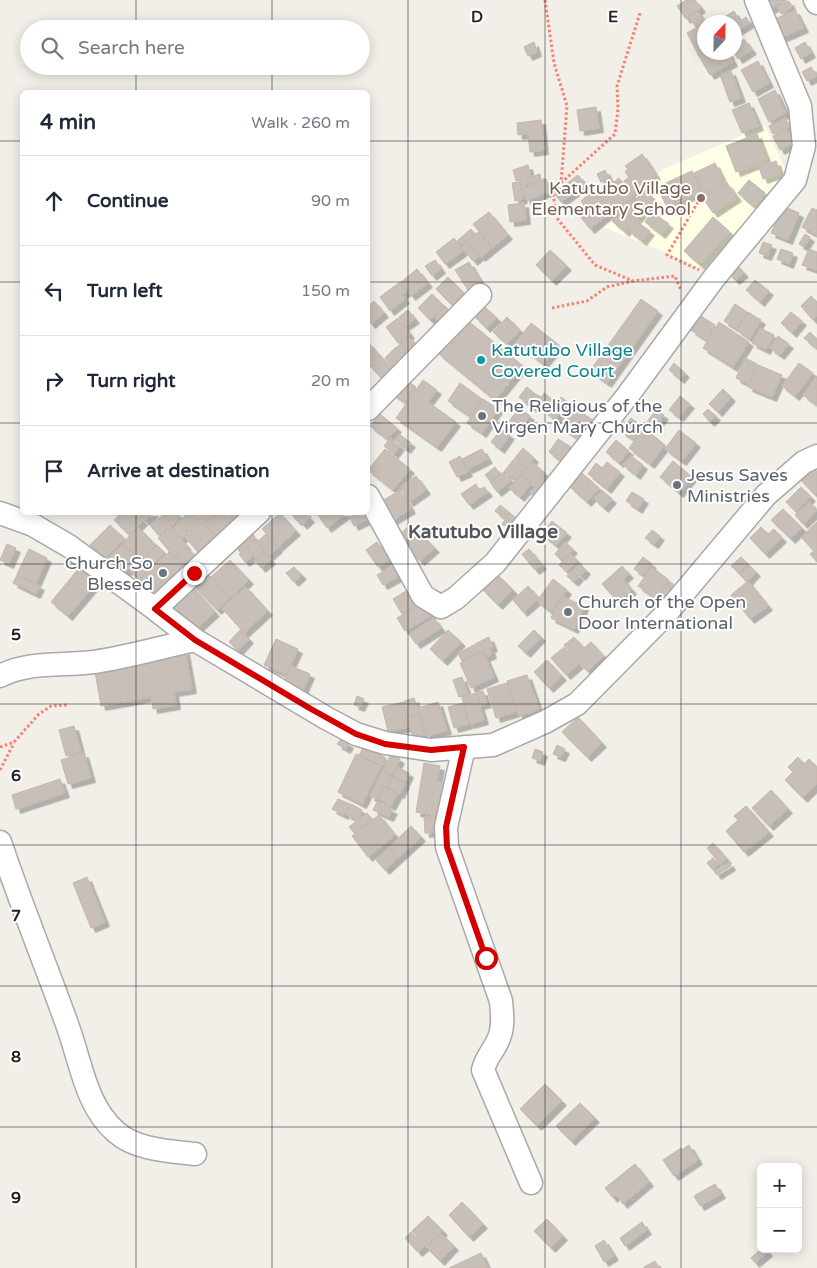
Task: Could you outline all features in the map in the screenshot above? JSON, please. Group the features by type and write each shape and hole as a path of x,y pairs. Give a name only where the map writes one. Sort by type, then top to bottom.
{"street":[{"path":"370,500 423,596 440,607 456,598 495,563 628,395 714,278 795,180 804,146 800,106 756,0"},
{"path":"370,406 480,295"},
{"path":"0,513 32,526 69,546 195,640 356,734 385,744 431,750 493,745 545,722 577,704 665,615 766,495 804,462 817,456"},
{"path":"155,609 256,515"},
{"path":"0,676 47,663 93,662 195,640"},
{"path":"464,747 446,827 447,847 501,1001 503,1020 500,1038 485,1060 483,1070 531,1183"},
{"path":"0,842 68,1028 89,1092 101,1118 117,1134 136,1144 195,1154"}],"path":[{"path":"545,0 554,63 566,106 561,183"},
{"path":"634,281 595,265 556,217 552,191 615,134 618,109 617,86 640,13"},
{"path":"698,202 667,255 714,278"},
{"path":"552,308 587,301 607,287 634,281 675,276 689,313"},
{"path":"0,770 14,742 39,714 51,706 68,705"},
{"path":"0,746 14,742"}],"shaded area":[{"name":"Katutubo Village Elementary School","path":"765,125 789,178 713,274 668,253 603,227 633,195 631,192 664,169"}],"building":[{"path":"686,0 695,0 701,8 686,19 677,6"},
{"path":"766,0 787,0 771,9"},
{"path":"789,1 792,8 781,14 777,6"},
{"path":"795,10 804,28 781,38 773,20"},
{"path":"697,11 700,15 697,15 697,26 696,27 689,17"},
{"path":"734,11 736,15 728,15"},
{"path":"746,17 750,23 742,28 742,20"},
{"path":"697,27 697,52 687,33"},
{"path":"744,39 752,50 742,56 742,40"},
{"path":"534,42 537,52 528,56 524,47"},
{"path":"805,42 811,53 801,59 795,48"},
{"path":"701,60 732,60 733,62 710,75"},
{"path":"758,61 769,83 753,92 741,70"},
{"path":"811,67 817,76 807,81 802,72"},
{"path":"731,71 741,98 730,102 720,75"},
{"path":"775,90 786,113 769,122 758,99"},
{"path":"749,103 759,126 742,133 732,110"},
{"path":"596,107 599,128 580,131 577,110"},
{"path":"785,118 790,126 773,134 769,126"},
{"path":"541,120 544,150 530,152 528,134 518,135 517,123"},
{"path":"787,129 794,143 780,150 773,136"},
{"path":"757,134 767,160 736,172 726,146"},
{"path":"642,154 656,175 631,192 624,181 629,177 625,172 628,169 625,166"},
{"path":"776,161 780,173 763,179 759,167"},
{"path":"715,163 725,184 703,193 694,173"},
{"path":"528,165 531,177 540,174 541,180 521,186 520,180 516,181 513,170"},
{"path":"605,170 609,178 601,182 597,174"},
{"path":"692,171 701,191 667,207 657,187"},
{"path":"578,175 585,184 561,202 554,193"},
{"path":"619,178 633,195 590,229 576,211 584,205 581,201 597,188 600,193"},
{"path":"546,179 551,190 527,201 522,189"},
{"path":"749,180 765,193 754,207 738,193"},
{"path":"520,182 523,199 515,201 512,183"},
{"path":"727,183 737,197 713,213 703,198"},
{"path":"645,190 657,202 646,213 634,201"},
{"path":"625,202 627,204 629,202 642,213 625,232 612,221 615,218 613,216"},
{"path":"524,203 526,220 510,222 508,205"},
{"path":"783,206 799,213 788,240 771,233"},
{"path":"812,208 817,210 817,235 802,227"},
{"path":"489,212 508,235 492,248 473,224"},
{"path":"652,212 669,224 661,234 645,222"},
{"path":"713,217 729,231 700,265 684,251"},
{"path":"636,221 650,231 642,241 629,231"},
{"path":"471,229 475,234 461,246 457,241"},
{"path":"478,232 492,248 481,257 467,241"},
{"path":"805,234 810,237 804,247 799,244"},
{"path":"454,238 463,251 445,264 436,252"},
{"path":"466,242 479,256 473,261 461,246"},
{"path":"763,242 772,245 767,256 759,253"},
{"path":"781,249 793,253 789,264 777,259"},
{"path":"809,249 817,252 816,270 802,265"},
{"path":"550,250 567,266 552,281 536,265"},
{"path":"435,260 441,269 432,276 425,266"},
{"path":"469,262 481,282 468,290 455,270"},
{"path":"734,262 744,273 735,280 725,269"},
{"path":"417,269 428,283 411,296 401,282"},
{"path":"448,277 468,297 456,309 436,289"},
{"path":"755,280 769,291 760,302 746,290"},
{"path":"400,282 407,291 402,295 405,299 390,311 380,297"},
{"path":"432,294 444,306 430,320 418,308"},
{"path":"811,296 817,302 817,316 813,320 801,306"},
{"path":"641,299 658,311 607,383 590,371"},
{"path":"374,301 384,313 371,324 370,323 370,304"},
{"path":"735,304 747,312 737,329 724,321"},
{"path":"445,306 454,315 443,326 434,317"},
{"path":"485,307 497,318 486,328 475,317"},
{"path":"408,310 415,319 405,326 399,317"},
{"path":"748,312 761,320 750,339 737,330"},
{"path":"791,312 802,321 792,333 781,323"},
{"path":"701,316 715,325 706,340 691,330"},
{"path":"507,317 520,330 507,344 493,332"},
{"path":"398,318 410,334 398,343 386,327"},
{"name":"Katutubo Village Covered Court","path":"467,320 523,366 495,400 439,354"},
{"path":"719,322 749,342 733,367 703,348"},
{"path":"531,323 559,345 543,364 516,342"},
{"path":"760,328 774,335 766,350 752,343"},
{"path":"810,332 817,339 817,349 804,338"},
{"path":"408,336 415,343 405,354 397,347"},
{"path":"778,336 789,344 780,355 770,348"},
{"path":"370,344 379,355 370,362"},
{"path":"396,347 408,359 397,370 385,358"},
{"path":"380,355 396,371 385,382 370,364"},
{"path":"745,358 757,364 748,384 736,378"},
{"path":"674,363 685,373 680,379 669,370"},
{"path":"799,363 813,373 795,396 782,386"},
{"path":"758,365 782,375 772,397 748,387"},
{"path":"401,376 416,387 405,402 390,392"},
{"path":"817,376 817,405 803,395"},
{"path":"423,380 437,390 428,402 456,422 437,447 396,418"},
{"path":"460,383 482,399 470,416 448,401"},
{"path":"527,387 534,393 526,403 519,397"},
{"path":"723,389 731,397 718,412 709,404"},
{"path":"534,393 541,397 533,408 527,404"},
{"path":"544,393 553,400 549,407 539,401"},
{"path":"680,396 690,404 679,417 669,410"},
{"path":"561,397 569,403 562,412 555,406"},
{"name":"The Religious of the Virgen Mary Church","path":"483,399 498,409 482,433 467,423"},
{"path":"520,408 530,416 519,430 508,422"},
{"path":"553,408 560,413 555,420 548,415"},
{"path":"575,408 597,423 583,442 561,427"},
{"path":"708,409 716,416 710,422 703,414"},
{"path":"656,410 664,415 655,427 647,422"},
{"path":"380,414 397,428 387,439 370,426"},
{"path":"631,418 644,428 634,440 621,431"},
{"path":"644,428 665,445 650,464 629,448"},
{"path":"501,429 510,435 500,449 491,442"},
{"path":"679,430 696,443 682,461 665,449"},
{"path":"399,434 411,443 406,449 395,440"},
{"path":"390,438 400,446 394,454 384,446"},
{"path":"558,439 571,447 561,461 549,452"},
{"path":"616,440 629,451 619,463 606,452"},
{"path":"523,448 534,458 526,468 514,459"},
{"path":"385,449 410,469 393,490 370,472 370,468"},
{"path":"482,449 488,459 468,469 462,459"},
{"path":"460,456 468,472 457,477 449,462"},
{"path":"631,456 643,465 636,475 623,465"},
{"path":"513,460 525,468 516,480 504,472"},
{"name":"Jesus Saves Ministries","path":"673,461 692,477 679,493 660,477"},
{"path":"532,462 545,473 534,486 521,475"},
{"path":"607,462 620,472 607,489 588,474 596,463 602,468"},
{"path":"811,466 817,472 817,493 815,495 798,477"},
{"path":"495,467 500,474 490,481 485,475"},
{"path":"504,472 511,481 497,492 490,482"},
{"path":"582,473 599,488 587,502 570,487"},
{"path":"520,475 531,484 520,497 509,488"},
{"path":"416,476 426,490 409,502 400,487"},
{"path":"543,477 553,485 540,501 530,493"},
{"path":"476,484 479,490 484,487 488,492 469,505 461,494"},
{"path":"801,487 811,497 796,512 786,502"},
{"path":"400,490 411,509 390,522 379,503"},
{"path":"602,490 612,499 604,508 594,499"},
{"path":"632,492 644,499 638,509 626,501"},
{"path":"810,502 817,511 803,524 795,515"},
{"path":"500,505 510,513 505,519 495,511"},
{"path":"783,509 802,528 791,539 771,520"},
{"path":"510,513 517,519 509,529 502,524"},
{"path":"119,515 137,515 143,521 129,535 114,520"},
{"path":"139,515 151,515 145,521"},
{"path":"163,515 171,525 158,535 150,525"},
{"path":"164,515 178,515 180,518 172,525"},
{"path":"186,515 196,515 201,522 188,532 179,521"},
{"path":"198,515 214,515 204,523"},
{"path":"215,515 226,515 237,529 220,542 205,523"},
{"path":"228,515 252,515 238,528"},
{"path":"278,515 282,515 296,531 278,547 262,529"},
{"path":"292,515 304,515 297,521"},
{"path":"305,515 310,518 303,525 298,520"},
{"path":"318,515 344,515 327,528"},
{"path":"353,515 369,515 370,518 354,526 350,517"},
{"path":"552,521 567,533 556,546 542,534"},
{"path":"203,522 216,537 202,557 185,537"},
{"path":"817,522 817,562 810,554 814,551 801,537"},
{"path":"179,523 188,533 181,539 173,528"},
{"path":"411,524 435,548 420,561 397,537"},
{"path":"110,525 125,539 105,559 90,545"},
{"path":"138,527 156,545 141,561 123,543"},
{"path":"171,527 187,546 174,557 158,538"},
{"path":"761,527 768,534 774,529 782,538 765,554 750,538"},
{"path":"247,528 255,539 240,552 231,541"},
{"path":"652,530 660,536 654,544 645,538"},
{"path":"266,534 278,548 269,556 257,542"},
{"path":"255,540 264,551 256,558 247,547"},
{"path":"377,542 390,559 378,567 366,550"},
{"path":"565,542 573,549 562,561 555,554"},
{"path":"7,544 16,548 9,564 0,560"},
{"path":"122,544 139,559 124,574 108,559"},
{"path":"157,545 165,553 149,569 141,561"},
{"path":"188,548 196,559 184,568 176,556"},
{"path":"246,548 253,556 245,562 239,554"},
{"path":"29,549 47,558 36,583 17,574"},
{"path":"529,549 542,565 535,570 522,554"},
{"name":"Church So Blessed","path":"169,552 184,568 156,594 142,578"},
{"path":"265,552 271,560 261,568 255,560"},
{"path":"570,553 578,561 567,572 559,565"},
{"path":"643,557 652,564 643,575 634,569"},
{"path":"741,557 748,564 739,573 731,566"},
{"path":"139,560 149,569 139,580 129,570"},
{"path":"230,560 249,580 230,598 211,577"},
{"path":"579,563 586,570 581,576 573,569"},
{"path":"397,564 403,574 383,585 377,575"},
{"path":"749,565 756,572 747,582 740,575"},
{"path":"622,566 629,574 623,579 632,590 618,602 602,584"},
{"path":"294,567 302,575 294,582 286,573"},
{"path":"652,567 669,580 655,598 638,586"},
{"path":"79,568 97,582 68,616 51,602"},
{"path":"572,570 579,576 574,582 567,576"},
{"path":"206,572 230,598 217,610 193,585"},
{"path":"17,575 40,586 36,594 13,583"},
{"path":"498,575 513,590 498,605 482,589"},
{"path":"553,579 567,590 551,612 537,601"},
{"path":"748,581 768,606 750,619 731,595"},
{"path":"669,582 675,587 662,604 656,599"},
{"path":"192,586 215,612 194,631 170,606"},
{"path":"528,586 539,598 523,612 513,600"},
{"path":"246,587 268,611 244,633 222,608"},
{"path":"406,591 415,606 402,614 393,599"},
{"name":"Church of the Open Door International","path":"561,596 584,606 574,629 551,618"},
{"path":"424,602 432,615 405,631 397,618"},
{"path":"434,618 441,628 416,644 409,634"},
{"path":"240,630 249,639 238,651 229,642"},
{"path":"448,630 461,642 443,661 430,649"},
{"path":"534,630 541,637 526,653 518,646"},
{"path":"489,637 493,647 490,648 492,654 486,657 483,652 479,653 475,644"},
{"path":"574,637 584,648 591,642 604,656 587,671 564,645"},
{"path":"276,639 298,649 286,675 264,665"},
{"path":"474,645 478,653 462,661 458,653"},
{"path":"564,647 579,664 566,675 551,658"},
{"path":"185,650 192,689 174,692 176,705 153,709 151,697 101,706 94,666"},
{"path":"483,652 494,677 471,688 460,663"},
{"path":"547,660 562,676 549,688 534,672"},
{"path":"291,666 310,674 301,695 282,686"},
{"path":"527,675 539,709 519,716 507,681"},
{"path":"462,677 468,694 459,697 453,680"},
{"path":"507,683 516,712 496,718 487,689"},
{"path":"483,691 487,703 480,705 477,692"},
{"path":"476,693 484,720 470,724 462,697"},
{"path":"357,696 364,699 360,707 354,705"},
{"path":"414,698 419,713 408,716 404,701"},
{"path":"403,702 409,727 388,731 382,707"},
{"path":"438,702 447,730 427,736 418,708"},
{"path":"463,703 469,724 454,728 448,707"},
{"path":"419,714 425,736 414,739 407,718"},
{"path":"578,717 602,743 587,757 562,732"},
{"path":"74,726 81,752 66,756 59,730"},
{"path":"341,739 349,744 346,749 337,744"},
{"path":"557,745 565,749 561,757 553,754"},
{"path":"364,746 386,758 382,766 359,755"},
{"path":"535,749 543,752 540,761 532,758"},
{"path":"84,753 91,778 68,784 61,760"},
{"path":"356,754 381,766 362,804 338,792"},
{"path":"391,754 400,759 392,775 383,770"},
{"path":"798,757 804,764 809,759 817,767 817,784 803,798 785,780 793,772 788,767"},
{"path":"424,763 440,766 437,781 451,783 445,817 416,812"},
{"path":"397,767 409,773 405,782 393,776"},
{"path":"382,771 393,776 387,788 383,786 377,799 370,796"},
{"path":"393,777 405,783 400,794 387,788"},
{"path":"60,779 65,793 16,809 12,795"},
{"path":"384,787 398,793 391,806 378,799"},
{"path":"771,790 788,809 769,826 752,808"},
{"path":"338,799 350,804 344,815 332,809"},
{"path":"377,802 393,810 389,817 373,810"},
{"path":"351,804 362,810 358,820 346,814"},
{"path":"746,806 769,832 744,852 726,831 738,820 734,816"},
{"path":"367,813 372,819 354,833 349,827"},
{"path":"379,815 395,835 368,857 352,836"},
{"path":"439,816 439,832 425,833 424,817"},
{"path":"411,826 421,837 398,858 389,847"},
{"path":"713,843 727,859 721,865 707,848"},
{"path":"389,848 398,858 385,870 376,860"},
{"path":"713,858 719,864 713,870 707,863"},
{"path":"729,862 731,866 717,875 714,871"},
{"path":"87,877 105,922 91,928 73,883"},
{"path":"545,1084 562,1101 537,1126 520,1109"},
{"path":"580,1103 595,1118 571,1141 556,1126"},
{"path":"689,1145 698,1160 674,1176 663,1160"},
{"path":"635,1164 649,1182 623,1204 616,1195 613,1198 605,1188"},
{"path":"715,1184 721,1194 700,1206 694,1196"},
{"path":"462,1202 483,1224 469,1237 449,1215"},
{"path":"428,1216 443,1231 427,1246 412,1231"},
{"path":"547,1219 563,1236 551,1248 534,1231"},
{"path":"642,1222 647,1230 625,1246 620,1238"},
{"path":"411,1232 425,1246 418,1252 405,1238"},
{"path":"441,1233 454,1246 440,1261 427,1248"},
{"path":"604,1240 614,1256 604,1262 595,1246"},
{"path":"481,1253 488,1268 449,1268"},
{"path":"757,1253 767,1253 755,1263 751,1258"},
{"path":"655,1261 659,1268 644,1268 644,1267"}],"place":[{"name":"Katutubo Village Elementary School","path":"701,198"},
{"name":"Katutubo Village Covered Court","path":"481,360"},
{"name":"The Religious of the Virgen Mary Church","path":"482,416"},
{"name":"Jesus Saves Ministries","path":"677,485"},
{"name":"Church So Blessed","path":"163,573"},
{"name":"Church of the Open Door International","path":"568,612"}],"district":[{"name":"Katutubo Village","path":"483,531"}],"route":[{"path":"194,573 155,609 195,640 356,734 385,744 431,750 464,747 446,827 447,847 486,958"}]}
